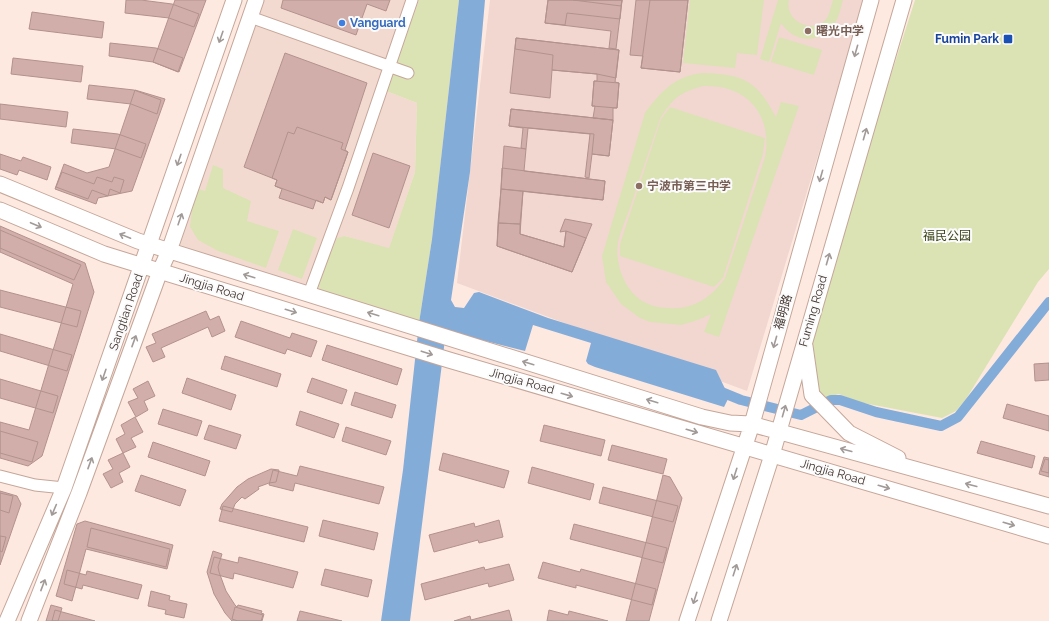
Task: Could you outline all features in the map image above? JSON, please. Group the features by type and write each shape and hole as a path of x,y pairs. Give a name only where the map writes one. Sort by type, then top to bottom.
{"main road":[{"name":"Sangtian Road","path":"7,621 64,488 150,245 234,0"},
{"name":"Sangtian Road","path":"29,621 79,493 160,271 169,251 256,0"},
{"name":"福明路","path":"687,621 751,424 871,0"},
{"name":"Fuming Road","path":"719,621 772,455 804,340 904,0"},
{"name":"Jingjia Road","path":"0,184 150,245 702,417 730,423 751,424 1049,506"},
{"name":"Jingjia Road","path":"0,210 104,254 142,266 449,360 1049,536"},
{"path":"804,340 812,395 816,400 849,433 930,474"}],"street":[{"path":"309,294 348,188 412,0"},
{"path":"250,17 408,73"},
{"path":"0,476 35,485 64,488"}],"shaded area":[{"path":"261,0 419,0 386,91 417,103 415,172 389,249 345,236 326,296 174,246"},
{"name":"宁波市第三中学","path":"490,0 864,0 747,391 457,283"}],"green space":[{"path":"419,0 459,0 432,239 419,323 326,296 317,285 337,238 345,236 389,248 415,172 417,103 386,91"},
{"path":"690,0 764,0 757,55 737,53 735,68 683,63"},
{"path":"778,0 789,0 791,14 796,20 808,26 822,23 827,18 833,0 843,0 835,23 827,32 820,36 806,39 799,37 792,34 781,23 769,62 760,59"},
{"name":"福民公园","path":"915,0 1049,0 1049,269 1038,282 966,399 956,411 942,418 858,402 839,394 818,400 806,340"},
{"path":"779,37 822,50 814,75 771,62"},
{"path":"703,73 729,75 748,82 762,95 776,117 781,102 799,106 719,337 704,332 711,314 681,325 650,322 640,318 621,304 606,282 602,256 645,113 657,98 670,86 693,74","holes":["703,86 732,90 744,96 760,115 765,127 765,157 725,278 720,285 701,301 686,307 665,308 653,306 638,298 624,280 619,266 617,250 619,238 660,119 673,101 682,94"]},
{"path":"670,107 765,138 763,154 723,278 714,287 620,256 620,244 661,119"},
{"path":"213,165 223,169 223,188 251,201 247,221 279,231 266,268 218,251 198,240 190,227 192,208 199,189 205,191"},
{"path":"293,229 317,238 302,279 278,270"}],"water":[{"path":"459,0 485,0 470,172 451,300 455,307 464,308 474,293 479,292 548,318 716,370 729,397 724,407 595,367 588,364 586,361 591,343 533,325 525,351 446,331 410,621 381,621 403,470 419,323 432,239"}],"building":[{"path":"126,0 141,0 172,4 199,14 194,27 169,18 125,13"},
{"path":"175,0 206,0 179,72 153,62"},
{"name":"Vanguard","path":"283,0 390,0 386,11 367,4 356,35 281,8"},
{"path":"548,0 622,0 616,49 609,48 611,31 545,23"},
{"path":"548,0 622,0 620,19 567,13 565,25 545,23"},
{"path":"573,0 622,0 621,6"},
{"path":"636,0 688,0 680,72 641,68 643,56 630,55"},
{"path":"650,0 688,0 680,72 641,68"},
{"path":"32,12 104,22 102,38 29,29"},
{"path":"516,38 619,50 615,82 619,83 617,108 613,108 613,120 593,118 595,106 592,106 594,81 597,81 597,74 552,70 550,98 510,93"},
{"path":"516,38 619,50 616,78 597,74 552,70 553,55 515,49"},
{"path":"110,43 156,48 183,58 178,72 153,62 109,56"},
{"path":"285,53 367,83 345,150 348,152 331,200 325,197 323,203 316,200 313,209 279,198 282,189 275,186 277,180 244,167"},
{"path":"13,58 83,66 81,82 11,74"},
{"path":"594,81 619,83 617,108 592,106"},
{"path":"89,85 134,90 161,100 157,114 131,104 87,99"},
{"path":"135,90 165,99 132,191 98,198 96,204 55,189 64,164 87,173 109,167"},
{"path":"0,104 68,112 66,127 0,119"},
{"path":"511,109 613,120 609,156 592,154 589,178 585,177 590,134 528,128 526,149 521,148 523,128 509,126"},
{"path":"511,109 613,120 609,156 592,154 594,134 509,126"},
{"path":"297,127 343,143 341,149 348,152 331,200 325,197 323,203 275,186 277,180 272,178 288,132 294,134"},
{"path":"73,129 118,134 146,144 141,158 116,149 71,143"},
{"path":"504,146 526,149 524,171 605,181 603,200 523,191 520,234 564,247 566,231 560,232 565,219 592,224 572,272 497,246"},
{"path":"373,153 410,166 389,228 352,215"},
{"path":"0,154 21,161 23,157 51,167 47,180 19,170 17,175 0,169"},
{"path":"502,168 605,181 603,200 501,189"},
{"path":"62,172 94,184 97,177 112,182 114,177 124,180 120,193 110,189 108,196 92,190 88,199 56,187"},
{"path":"501,189 523,191 520,224 498,223"},
{"path":"498,223 520,224 520,234 564,247 566,231 586,238 572,272 497,246"},
{"path":"0,226 85,263 94,292 42,456 28,466 0,458 0,422 29,430 73,284 0,252"},
{"path":"0,230 81,265 74,280 0,248"},
{"path":"0,290 81,311 77,327 0,307"},
{"path":"206,311 210,320 219,316 225,331 212,337 208,327 161,348 165,357 153,362 146,347 156,343 152,334"},
{"path":"241,321 290,338 292,333 317,341 311,357 287,349 285,354 235,337"},
{"path":"0,334 72,355 67,371 0,351"},
{"path":"327,345 402,369 397,385 322,360"},
{"path":"225,356 281,374 277,387 221,369"},
{"path":"1049,363 1049,380 1035,381 1034,364"},
{"path":"187,378 236,395 231,410 182,393"},
{"path":"312,378 347,390 342,404 307,392"},
{"path":"0,379 58,396 53,413 0,398"},
{"path":"148,381 155,396 144,401 148,410 136,417 128,402 138,398 133,389"},
{"path":"355,392 396,405 392,418 351,405"},
{"path":"1007,404 1049,416 1049,431 1003,418"},
{"path":"163,409 202,421 197,436 158,424"},
{"path":"300,411 339,424 334,438 296,425"},
{"path":"135,417 143,432 131,438 136,447 123,453 116,439 125,434 121,425"},
{"path":"209,425 241,435 236,449 204,439"},
{"path":"544,425 605,440 601,456 540,441"},
{"path":"346,427 391,441 386,455 342,441"},
{"path":"0,431 38,442 32,462 0,453"},
{"path":"981,441 1035,456 1032,468 977,453"},
{"path":"153,442 210,461 205,476 148,457"},
{"path":"612,445 667,459 663,474 608,460"},
{"path":"123,453 130,467 119,473 123,482 111,488 103,474 113,469 108,460"},
{"path":"443,453 509,471 504,488 439,470"},
{"path":"1044,457 1049,458 1049,477 1039,474"},
{"path":"1045,459 1049,460 1049,473 1041,471"},
{"path":"300,466 384,487 379,504 295,483 293,491 269,485 273,470 297,476"},
{"path":"532,467 594,484 590,500 528,483"},
{"path":"271,469 279,470 276,482 258,487 259,489 245,499 242,497 235,504 232,512 220,509 222,504 237,487 248,479"},
{"path":"141,475 186,490 180,506 135,491"},
{"path":"663,475 670,477 682,498 649,621 626,621"},
{"path":"603,487 678,506 673,522 599,503"},
{"path":"0,491 17,496 21,504 0,565"},
{"path":"0,493 13,496 9,513 0,510"},
{"path":"223,506 308,527 304,542 219,521"},
{"path":"323,520 378,533 374,550 319,536"},
{"path":"499,520 503,537 479,543 478,540 434,552 429,535 474,523 475,527"},
{"path":"85,521 173,545 167,569 86,549 72,601 56,596 77,524"},
{"path":"574,524 667,548 663,563 570,539"},
{"path":"91,528 170,549 166,567 87,547"},
{"path":"0,536 6,537 2,552 0,551"},
{"path":"213,551 222,554 218,567 219,572 226,591 235,605 237,607 238,605 262,611 261,613 264,614 262,621 232,621 225,613 214,594 207,572"},
{"path":"214,557 238,563 239,557 298,572 293,588 234,573 233,579 210,573"},
{"path":"543,562 580,572 581,569 656,589 652,605 576,585 576,588 538,578"},
{"path":"509,564 514,580 489,587 488,583 425,600 421,584 484,567 485,570"},
{"path":"325,569 372,580 368,597 321,585"},
{"path":"67,570 86,575 87,571 142,585 138,599 83,585 82,589 64,584"},
{"path":"151,591 170,596 169,600 187,604 184,618 165,614 166,610 148,606"},
{"path":"51,605 62,608 58,621 46,621"},
{"path":"235,607 263,615 261,621 238,621 232,619"},
{"path":"55,610 95,621 52,621"},
{"path":"509,610 512,621 454,621 470,616 471,620"},
{"path":"549,610 568,615 569,611 608,621 547,621"},
{"path":"300,611 342,621 297,621"}],"waterway":[{"path":"714,389 741,400 801,415 831,400 840,400 876,412 941,426 958,417 1049,302"}],"place":[{"name":"Vanguard","path":"342,23"},
{"name":"曙光中学","path":"808,31"},
{"name":"Fumin Park","path":"1008,39"},
{"name":"宁波市第三中学","path":"639,186"}]}
